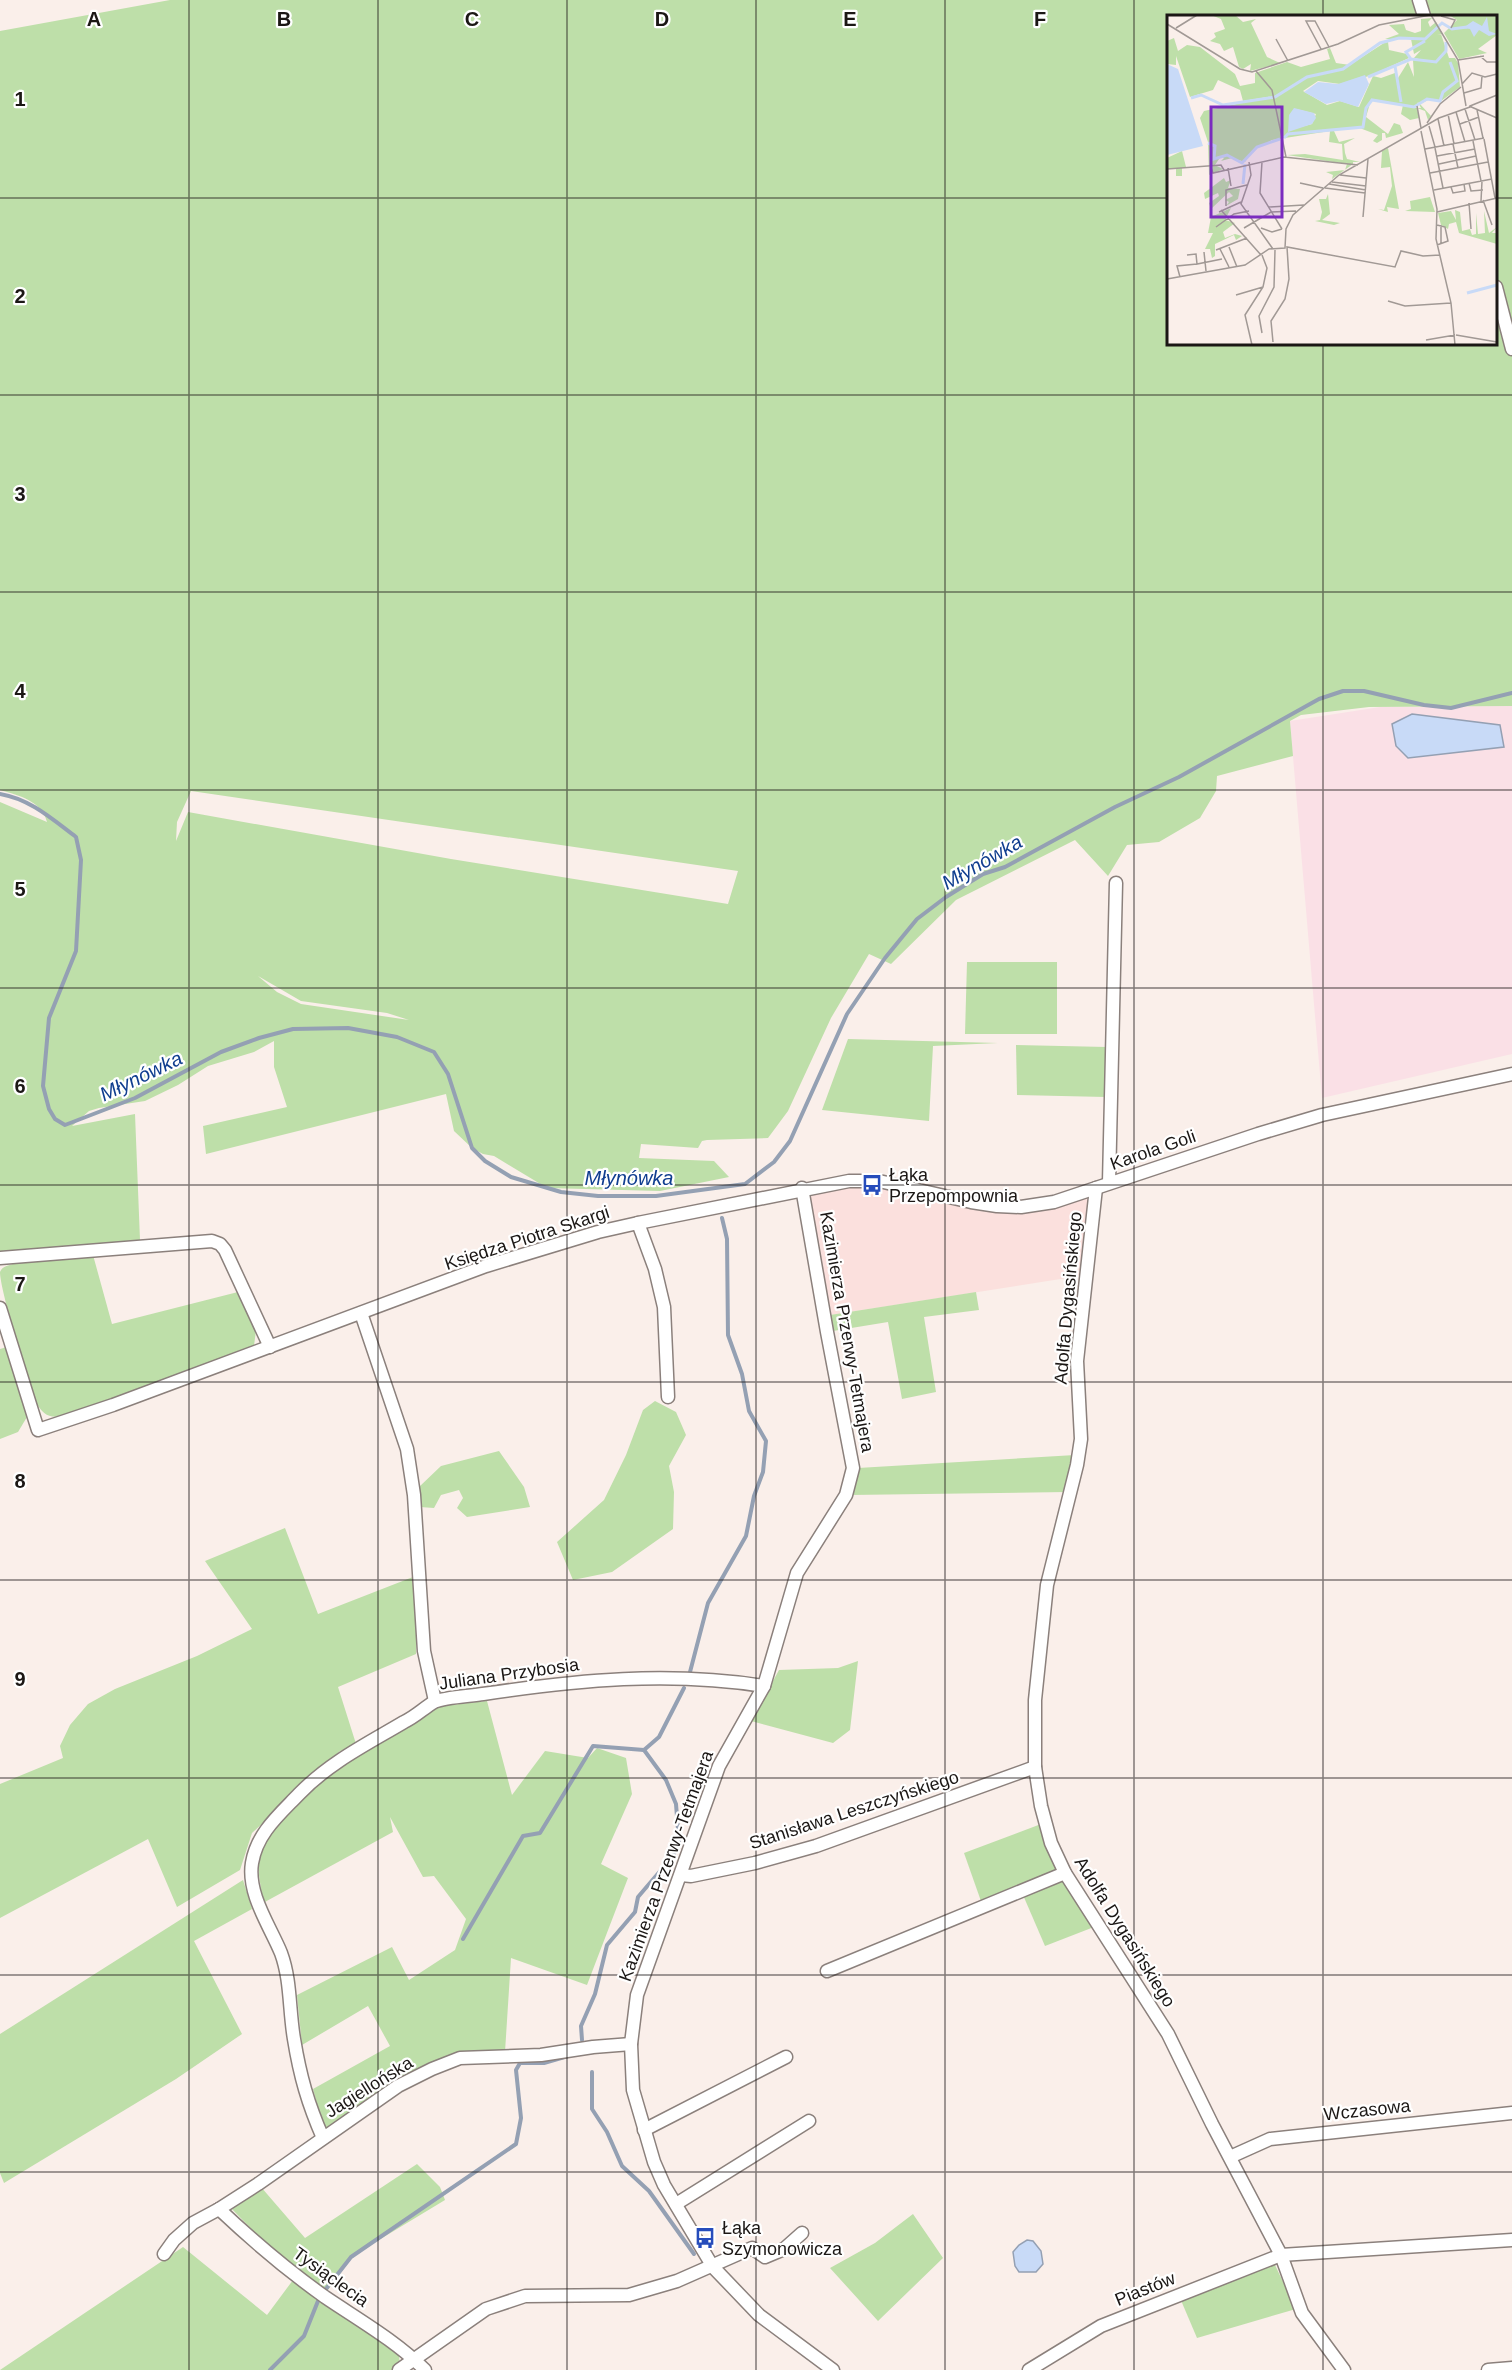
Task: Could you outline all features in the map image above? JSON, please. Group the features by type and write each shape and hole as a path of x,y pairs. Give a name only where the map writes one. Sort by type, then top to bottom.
{"street":[{"path":"1419,0 1424,15"},
{"path":"1497,291 1512,349"},
{"path":"1109,1183 1116,884"},
{"name":"Karola Goli","path":"802,1188 849,1180 879,1181 971,1202 1021,1206 1054,1202 1322,1115 1512,1074"},
{"name":"Księdza Piotra Skargi","path":"0,1308 38,1430 113,1405 486,1266 598,1232 802,1188"},
{"name":"Kazimierza Przerwy-Tetmajera","path":"802,1188 853,1468 846,1495 797,1573 764,1686 719,1766 637,1995 631,2044 633,2090 654,2162 664,2185 713,2267 759,2315 833,2370"},
{"name":"Adolfa Dygasińskiego","path":"1096,1188 1077,1361 1081,1439 1077,1465 1047,1585 1035,1700 1035,1767 1041,1806 1051,1843 1065,1873 1168,2034 1281,2255 1302,2313 1344,2370"},
{"path":"638,1223 655,1269 664,1307 668,1396"},
{"path":"0,1258 212,1241 220,1244 225,1250 270,1347"},
{"path":"361,1313 407,1449 414,1495 424,1651 435,1701"},
{"name":"Juliana Przybosia","path":"323,2138 306,2100 282,1955 259,1906 252,1865 260,1836 310,1782 357,1747 404,1722 435,1701 545,1685 631,1678 718,1679 764,1686"},
{"name":"Stanisława Leszczyńskiego","path":"681,1875 691,1876 754,1863 816,1845 1035,1767"},
{"path":"827,1971 1065,1873"},
{"name":"Jagiellońska","path":"164,2254 174,2240 194,2223 219,2210 398,2086 460,2058 541,2055 631,2044"},
{"path":"644,2130 786,2057"},
{"name":"Wczasowa","path":"1230,2157 1270,2139 1512,2113"},
{"path":"676,2204 809,2121"},
{"name":"Tysiąclecia","path":"219,2210 258,2246 301,2280 425,2370"},
{"path":"399,2370 486,2309 525,2296 629,2295 677,2281 752,2248 765,2257 784,2249 802,2233"},
{"path":"1281,2255 1512,2240"},
{"name":"Piastów","path":"1029,2370 1101,2326 1281,2255"},
{"path":"1488,2370 1512,2367"}],"shaded area":[{"path":"1512,706 1512,1054 1322,1098 1290,721 1380,707"},
{"path":"849,1181 1021,1207 1096,1188 1086,1275 824,1316 802,1188"}],"green space":[{"path":"170,0 1512,0 1512,706 1369,707 1301,715 1290,721 1293,756 1217,776 1216,791 1200,818 1159,842 1127,845 1108,876 1075,840 956,900 891,964 869,954 831,1018 788,1111 768,1138 707,1140 702,1141 698,1148 641,1144 639,1158 714,1161 729,1177 660,1191 547,1188 494,1156 483,1154 472,1148 454,1131 446,1094 206,1154 203,1126 287,1107 274,1067 274,1041 254,1052 208,1066 178,1085 145,1101 89,1111 72,1126 135,1114 140,1240 0,1252 0,802 47,822 35,804 0,790 0,31","holes":["191,791 738,871 728,904 451,859 188,812 176,841 177,822","258,976 301,1001 387,1013 409,1020 301,1004 277,992"]},
{"path":"967,962 1057,962 1057,1034 965,1034"},
{"path":"848,1039 998,1043 933,1046 929,1121 822,1110"},
{"path":"1016,1045 1107,1047 1106,1097 1017,1095"},
{"path":"93,1255 112,1324 238,1292 256,1330 254,1346 69,1415 57,1417 48,1415 34,1400 9,1314 0,1272 4,1267 16,1263"},
{"path":"976,1292 979,1310 924,1317 936,1392 902,1399 888,1322 833,1331 830,1315"},
{"path":"7,1347 27,1417 18,1432 0,1439 0,1349"},
{"path":"655,1401 676,1412 686,1435 669,1466 674,1492 673,1529 612,1572 573,1580 557,1542 604,1500 626,1455 643,1410"},
{"path":"499,1451 524,1487 530,1507 467,1517 457,1508 463,1498 459,1490 441,1495 434,1508 420,1507 419,1487 441,1466"},
{"path":"1075,1455 1067,1492 850,1495 858,1468"},
{"path":"285,1528 318,1614 418,1575 416,1654 338,1687 357,1747 340,1751 252,1833 240,1870 177,1907 148,1839 0,1918 0,1784 63,1758 60,1746 70,1725 88,1704 115,1689 197,1656 252,1629 205,1561"},
{"path":"858,1661 850,1730 833,1743 751,1721 779,1670 838,1668"},
{"path":"487,1701 512,1795 545,1751 588,1758 597,1748 626,1758 632,1794 601,1864 628,1878 587,1985 511,1958 505,2052 457,2054 325,2133 313,2089 390,2046 368,2006 302,2045 297,1995 392,1947 409,1980 455,1950 466,1919 434,1876 423,1877 390,1817 393,1832 263,1903 257,1861 265,1838 309,1791 361,1752 441,1706"},
{"path":"1041,1824 1058,1870 982,1904 964,1853"},
{"path":"243,1880 252,1909 194,1941 242,2034 176,2079 4,2183 0,2173 0,2034"},
{"path":"1064,1880 1094,1927 1045,1946 1023,1895"},
{"path":"417,2164 440,2187 445,2200 354,2255 327,2291 262,2240 231,2208 261,2187 305,2238"},
{"path":"913,2214 943,2258 878,2321 830,2268 875,2243"},
{"path":"183,2247 267,2315 293,2280 352,2319 399,2356 400,2365 392,2370 0,2370"},
{"path":"1275,2265 1296,2309 1197,2338 1180,2298 1242,2272"}],"water":[{"path":"1412,714 1500,725 1504,747 1408,758 1396,746 1392,724"},
{"path":"1027,2240 1033,2241 1041,2251 1043,2264 1036,2272 1019,2272 1015,2266 1013,2252"}],"waterway":[{"name":"Młynówka","path":"0,794 31,805 76,837 81,860 76,951 49,1018 43,1086 49,1109 55,1119 65,1125 135,1098 221,1052 259,1038 293,1029 348,1028 397,1037 434,1052 448,1074 472,1148 485,1161 511,1177 561,1192 598,1196 656,1196 745,1184 774,1162 790,1141 847,1014 885,958 917,919 946,897 983,874 1005,867 1115,807 1179,777 1319,699 1343,691 1364,691 1424,705 1451,708 1512,693"},
{"path":"690,1672 708,1603 746,1536 754,1496 763,1472 766,1441 749,1411 742,1374 728,1335 727,1239 722,1218"},
{"path":"463,1939 523,1836 540,1833 593,1746 644,1750 659,1737 684,1688"},
{"path":"582,2040 581,2026 595,1994 607,1945 635,1912 638,1897 673,1856 679,1842 676,1804 666,1780 644,1750"},
{"path":"326,2289 351,2257 516,2144 521,2118 516,2070 520,2063 544,2063 568,2056"},
{"path":"592,2072 592,2109 607,2132 622,2166 649,2191 694,2254"},
{"path":"270,2370 304,2336 318,2301"}],"place":[{"name":"Łąka Przepompownia","path":"872,1185"},
{"name":"Łąka Szymonowicza","path":"705,2238"}]}
